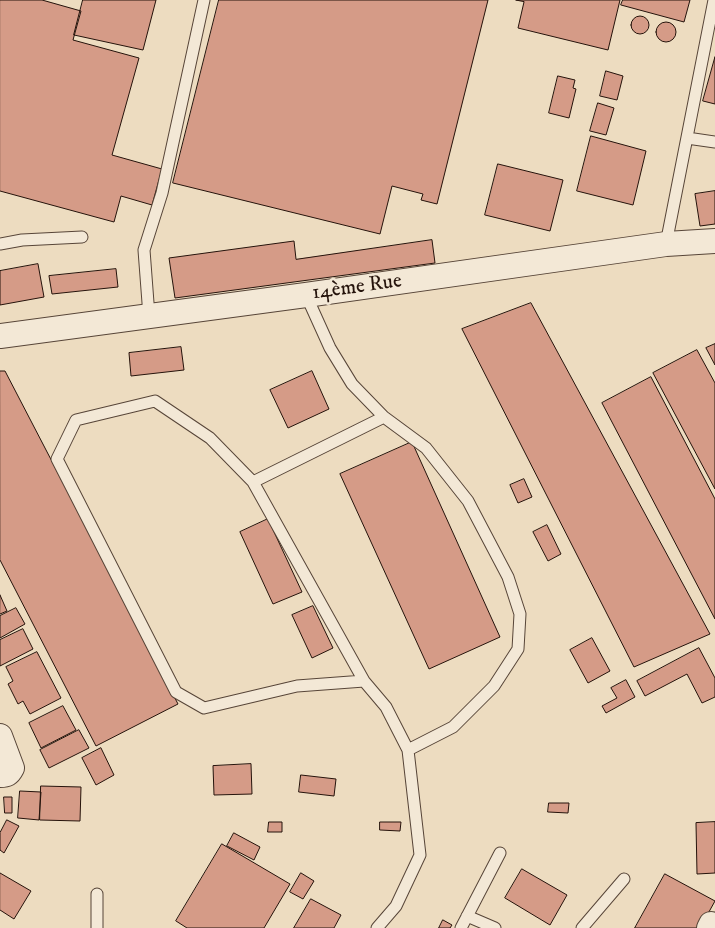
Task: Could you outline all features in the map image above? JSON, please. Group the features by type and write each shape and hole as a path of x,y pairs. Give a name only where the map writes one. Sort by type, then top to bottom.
{"street":[{"name":"14ème Rue","path":"0,336 666,244 715,242"},
{"path":"0,736 12,768 6,775 0,775"}],"lane":[{"path":"149,316 144,250 162,193 204,0"},
{"path":"666,244 714,0"},
{"path":"686,138 715,142"},
{"path":"0,244 22,240 82,237"},
{"path":"306,295 330,348 352,384 384,417 426,448 468,501 508,576 520,614 518,649 494,686 453,727 408,750"},
{"path":"364,681 297,686 204,708 176,692 56,459 76,420 155,401 210,438 253,482 364,681 386,706 408,750 420,855 396,906 376,928"},
{"path":"253,482 384,417"},
{"path":"461,928 500,854"},
{"path":"582,928 624,879"},
{"path":"97,894 97,928"},
{"path":"467,916 495,928"}],"building":[{"path":"0,0 42,0 81,11 73,40 139,58 112,155 162,169 152,205 121,196 114,222 0,191"},
{"path":"83,0 156,0 143,50 74,35"},
{"path":"219,0 488,0 437,204 421,200 423,194 392,186 380,234 173,183"},
{"path":"516,0 620,0 608,50 518,28 524,2"},
{"path":"623,0 690,0 684,22 621,5"},
{"path":"640,16 646,19 649,25 646,31 640,34 634,31 631,25 634,19"},
{"path":"666,22 673,25 676,32 673,39 666,42 659,39 656,32 659,25"},
{"path":"715,57 715,104 703,101"},
{"path":"606,71 623,76 617,100 600,96"},
{"path":"558,76 575,80 573,88 576,89 569,118 549,113"},
{"path":"598,103 614,108 606,135 590,131"},
{"path":"591,136 646,151 633,205 577,191"},
{"path":"498,164 563,180 550,231 485,215"},
{"path":"715,191 715,224 700,226 695,194"},
{"path":"432,240 435,263 175,298 169,258 294,241 296,259"},
{"path":"38,264 44,297 0,305 0,271"},
{"path":"116,269 118,287 52,294 49,276"},
{"path":"531,303 710,634 634,667 462,329"},
{"path":"715,344 715,365 706,348"},
{"path":"181,347 184,370 131,376 129,353"},
{"path":"697,350 715,383 715,489 653,373"},
{"path":"0,371 5,371 178,704 96,746 0,560"},
{"path":"312,371 329,409 288,428 270,390"},
{"path":"651,377 715,499 715,619 602,403"},
{"path":"412,442 500,637 429,669 340,474"},
{"path":"524,479 532,497 518,503 510,485"},
{"path":"268,519 302,592 273,604 240,532"},
{"path":"547,525 561,554 548,561 533,532"},
{"path":"0,595 7,611 0,614"},
{"path":"313,606 333,648 312,658 292,615"},
{"path":"16,608 25,624 0,638 0,616"},
{"path":"23,629 33,649 0,666 0,640"},
{"path":"592,638 610,671 588,683 570,650"},
{"path":"699,648 715,678 715,697 702,703 687,674 645,696 637,681"},
{"path":"37,652 61,698 30,714 23,701 18,704 8,684 13,681 6,667"},
{"path":"626,680 635,697 606,713 602,706 617,698 611,688"},
{"path":"63,706 76,730 41,748 29,723"},
{"path":"79,730 89,748 49,768 40,750"},
{"path":"101,748 114,775 96,785 82,758"},
{"path":"251,764 252,794 214,795 213,766"},
{"path":"301,775 336,779 334,796 299,792"},
{"path":"41,786 81,787 80,821 40,820"},
{"path":"20,791 41,792 39,820 18,818"},
{"path":"4,797 12,797 12,813 5,813"},
{"path":"549,803 569,803 568,813 548,812"},
{"path":"7,820 19,826 4,853 0,850 0,833"},
{"path":"269,822 282,822 282,832 268,832"},
{"path":"380,822 401,822 400,831 380,830"},
{"path":"715,822 715,873 697,874 696,823"},
{"path":"234,833 260,847 254,860 227,846"},
{"path":"222,844 290,884 264,928 187,928 176,921"},
{"path":"522,869 567,895 550,925 505,898"},
{"path":"0,873 31,891 14,919 0,910"},
{"path":"301,873 314,881 303,899 290,892"},
{"path":"665,874 715,901 700,928 635,928"},
{"path":"311,899 341,915 334,928 294,928"},
{"path":"443,920 452,925 450,928 439,928"}]}
